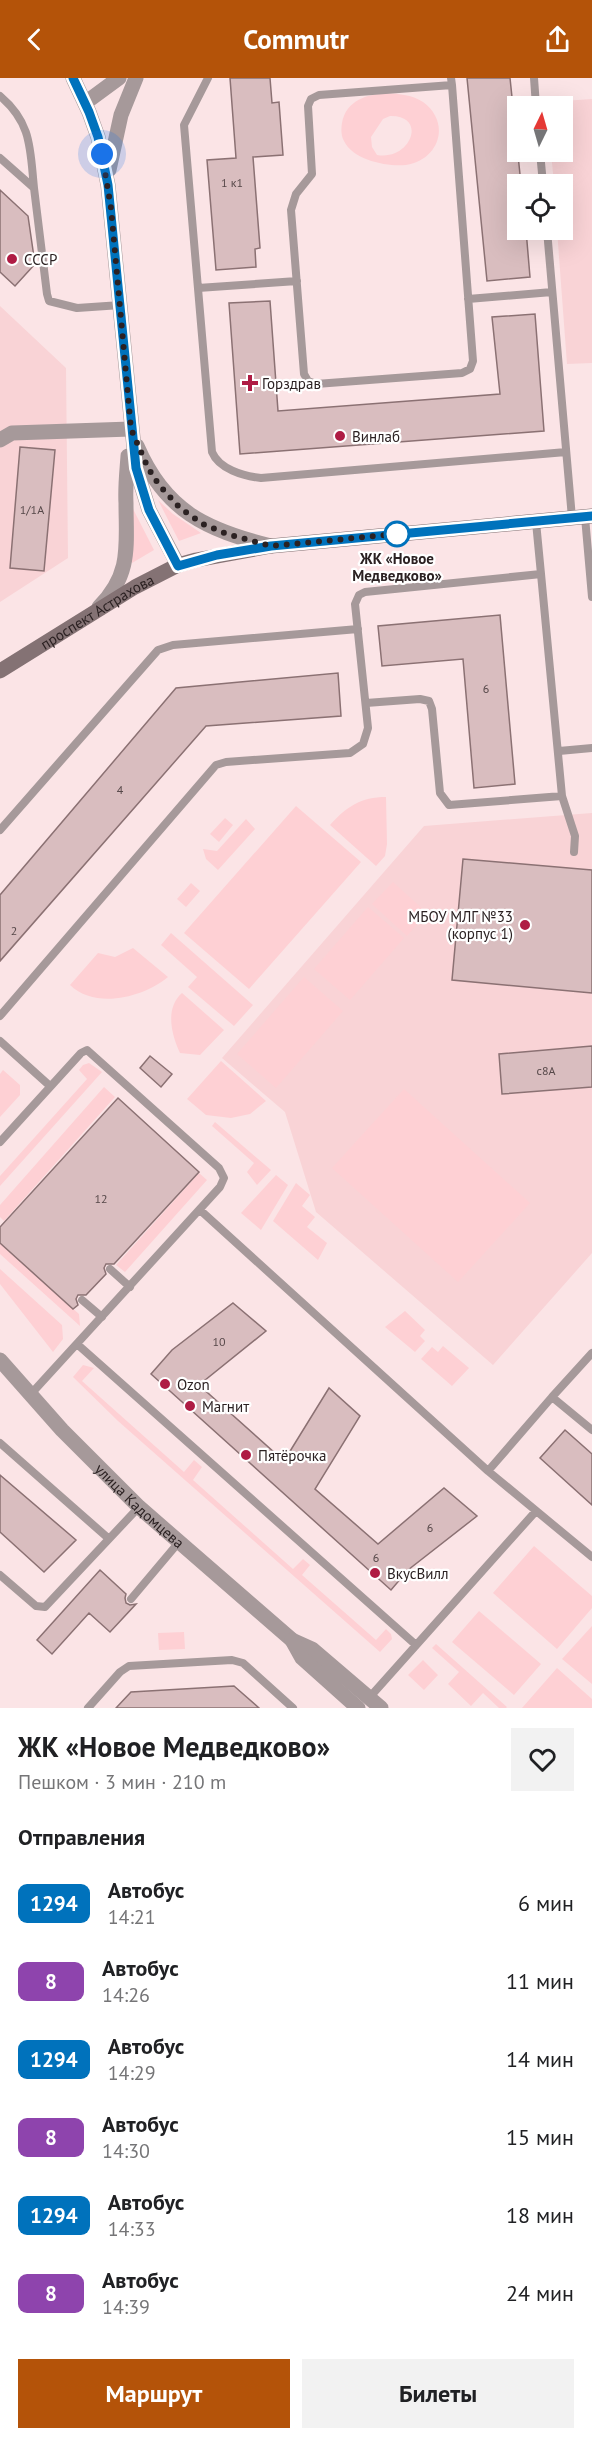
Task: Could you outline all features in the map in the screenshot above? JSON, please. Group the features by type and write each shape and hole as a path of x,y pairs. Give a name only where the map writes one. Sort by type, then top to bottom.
{"street":[{"path":"73,78 98,137 108,185 134,460 143,495 178,566"},
{"path":"85,103 119,78"},
{"path":"108,185 116,132 136,78"},
{"path":"0,440 12,433 131,429"},
{"path":"131,429 148,468 159,485 180,508 216,530 271,546"},
{"path":"93,612 112,592 125,566 126,492 131,429"},
{"name":"проспект Астрахова","path":"0,671 135,587 178,566 217,555 271,546 583,517"},
{"name":"улица Кадомцева","path":"0,1360 30,1395 138,1507 292,1640 312,1649 369,1705"}],"lane":[{"path":"208,78 184,125 214,459 242,474 261,478 566,452"},
{"path":"534,78 535,96"},
{"path":"452,82 473,361 470,369 462,374 316,384 308,381 304,374 297,281 291,210 296,194 312,174 308,106 311,99 319,95 452,82"},
{"path":"0,96 13,106 25,129 49,301 77,308 121,305"},
{"path":"0,158 34,188"},
{"path":"548,240 566,452 583,517 592,597"},
{"path":"198,288 297,281"},
{"path":"468,299 552,292"},
{"path":"536,522 562,796 575,836 574,852"},
{"path":"0,1016 216,765 226,762 350,753 363,744 367,737 366,703 355,604 359,595 365,592 541,574"},
{"path":"2,824 158,650 173,645 358,629"},
{"path":"366,703 420,699 429,701 432,709 441,793 449,805 562,796"},
{"path":"559,751 592,748"},
{"path":"0,1041 50,1086"},
{"path":"0,1142 81,1053 87,1050 91,1051 219,1168 223,1183 30,1395"},
{"path":"200,1210 488,1471 592,1557"},
{"path":"110,1269 130,1287"},
{"path":"82,1300 102,1317"},
{"path":"77,1344 416,1645"},
{"path":"488,1471 592,1353"},
{"path":"552,1397 592,1430"},
{"path":"0,1443 108,1538"},
{"path":"0,1575 36,1606 42,1608 138,1507"},
{"path":"369,1705 416,1645 536,1511"},
{"path":"131,1599 179,1542"},
{"path":"88,1708 120,1672 129,1666 232,1660 243,1663 293,1708"}],"shaded area":[{"path":"380,94 410,96 423,102 432,110 439,129 438,139 434,148 418,162 390,165 371,161 348,148 344,141 342,125 348,109 365,97","holes":["390,116 402,118 409,123 412,129 406,145 389,155 377,155 372,147 371,137 383,119"]},
{"path":"592,99 592,363 567,364 558,240 573,240 573,174 553,174 552,162 573,162 573,100"},
{"path":"0,306 66,368 68,558 0,602"},
{"path":"158,500 173,514 201,533 179,541"},
{"path":"131,505 154,550 132,563"},
{"path":"377,797 386,797 387,844 385,856 376,866 330,825 355,804"},
{"path":"296,806 361,862 249,989 184,933"},
{"path":"592,813 592,1253 493,1365 316,1212 285,1112 222,1058 424,826"},
{"path":"225,818 233,825 219,842 210,834"},
{"path":"246,819 255,829 218,870 206,859 203,849 217,851"},
{"path":"393,882 427,913 407,936 372,904"},
{"path":"191,883 200,891 186,907 177,899"},
{"path":"368,907 404,938 350,1000 314,969"},
{"path":"171,933 253,1005 234,1026 188,987 197,977 161,945"},
{"path":"133,948 168,977 146,990 120,998 93,997 81,993 70,985 98,953 115,957"},
{"path":"304,977 343,1011 276,1088 237,1054"},
{"path":"182,993 224,1030 200,1055 180,1053 174,1038 171,1022 173,1006"},
{"path":"221,1061 266,1101 250,1114 231,1118 206,1115 187,1099"},
{"path":"89,1063 102,1072 0,1186 0,1176 87,1079 79,1070 83,1065"},
{"path":"3,1070 20,1085 20,1095 0,1117 0,1074"},
{"path":"104,1087 115,1097 4,1221 0,1217 0,1205"},
{"path":"404,1089 530,1203 458,1282 332,1168"},
{"path":"215,1122 271,1170 257,1185 247,1172 254,1163 212,1126"},
{"path":"199,1173 207,1180 125,1272 116,1265"},
{"path":"276,1175 288,1185 261,1230 241,1213"},
{"path":"296,1183 310,1195 302,1206 315,1217 307,1227 327,1243 318,1260 273,1221"},
{"path":"0,1243 79,1314 80,1326 0,1254"},
{"path":"0,1269 62,1325 63,1339 53,1352 0,1284"},
{"path":"405,1311 425,1330 420,1336 425,1341 415,1352 385,1327"},
{"path":"443,1346 469,1368 452,1386 421,1359 432,1347 438,1352"},
{"path":"83,1365 94,1368 82,1381 184,1472 194,1460 202,1467 193,1480 293,1569 303,1559 310,1565 302,1575 376,1640 386,1629 392,1639 380,1652 118,1421 73,1377"},
{"path":"534,1546 592,1596 592,1608 557,1649 493,1593"},
{"path":"479,1611 541,1664 514,1695 452,1642"},
{"path":"592,1626 592,1684 562,1659"},
{"path":"184,1632 185,1649 159,1650 158,1633"},
{"path":"436,1644 507,1707 499,1708 483,1693 471,1706 448,1684 459,1672 432,1648"},
{"path":"423,1660 438,1675 424,1690 408,1675"},
{"path":"557,1668 592,1699 592,1708 522,1708"}],"building":[{"path":"230,78 270,78 272,103 279,102 283,155 253,157 260,248 255,249 256,267 216,270 207,160 236,158"},
{"path":"467,78 510,78 512,96 507,96 507,162 519,162 520,174 507,174 507,240 527,240 530,277 487,281"},
{"path":"0,190 28,216 35,264 15,286 0,272"},
{"path":"270,301 278,411 500,394 492,317 535,314 544,431 240,454 229,303"},
{"path":"20,447 55,450 44,571 10,568"},
{"path":"500,615 515,784 474,788 463,659 382,666 378,626"},
{"path":"338,673 341,716 206,726 0,961 0,895 176,688"},
{"name":"МБОУ МЛГ №33 (корпус 1)","path":"463,859 592,870 592,993 452,980"},
{"path":"592,1046 592,1087 502,1094 499,1054"},
{"path":"150,1056 172,1074 161,1087 140,1068"},
{"path":"118,1098 199,1172 114,1264 106,1264 104,1268 106,1274 86,1295 78,1295 76,1299 78,1305 73,1309 0,1243 0,1227"},
{"path":"233,1303 266,1331 199,1385 284,1461 329,1388 360,1416 315,1489 378,1544 444,1488 477,1516 408,1570 391,1590 151,1374 172,1350"},
{"path":"565,1430 592,1454 592,1505 540,1458"},
{"path":"0,1475 76,1540 44,1572 0,1532"},
{"path":"100,1570 126,1594 126,1603 136,1604 110,1632 89,1613 52,1654 37,1640"},
{"path":"234,1686 259,1708 116,1708 131,1692"}],"bus line":[{"name":"1294","path":"73,78 98,137 108,185 136,468 149,510 178,566 217,555 271,546 592,516"}],"place":[{"name":"СССР","path":"12,259"},
{"name":"Горздрав","path":"250,383"},
{"name":"Винлаб","path":"340,436"},
{"name":"ЖК «Новое Медведково»","path":"397,534"},
{"name":"МБОУ МЛГ №33 (корпус 1)","path":"525,925"},
{"name":"Ozon","path":"165,1384"},
{"name":"Магнит","path":"190,1406"},
{"name":"Пятёрочка","path":"246,1455"},
{"name":"ВкусВилл","path":"375,1573"}],"route":[{"path":"102,154 111,208 131,429 140,452 159,485 180,508 203,524 227,534 271,546 397,534"}]}
